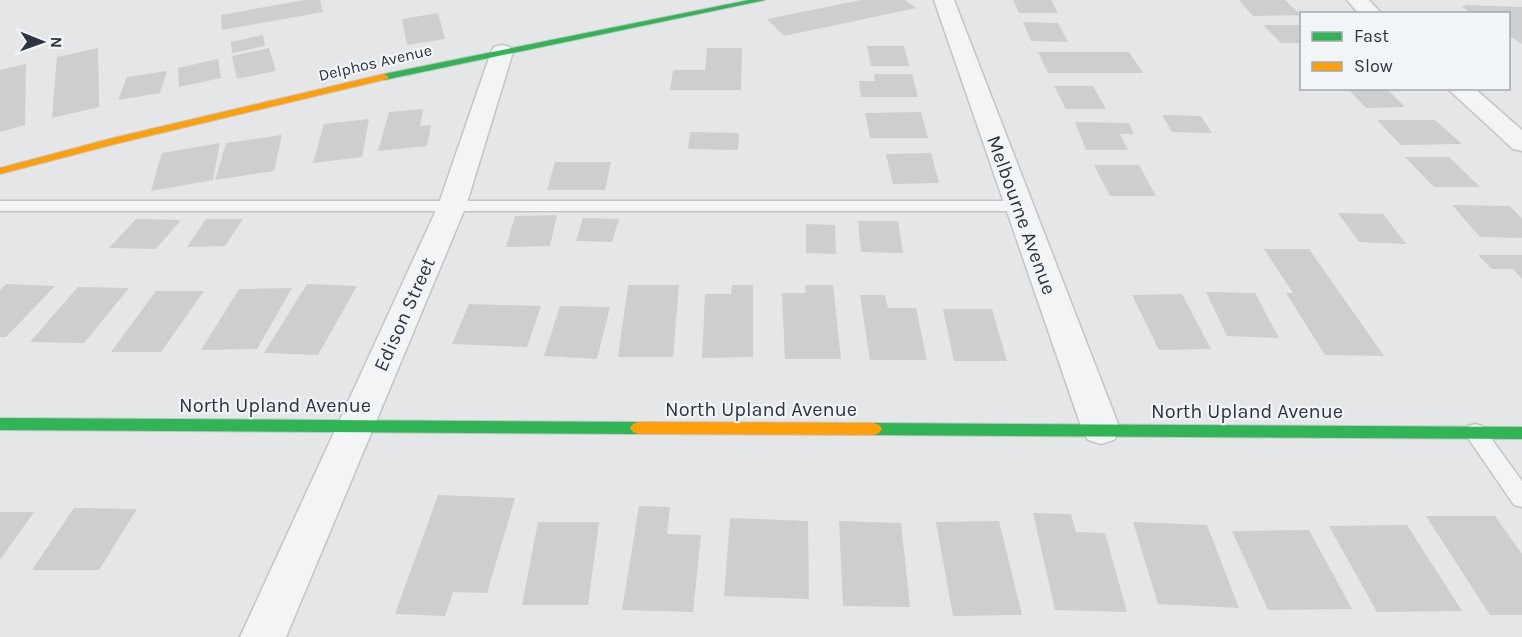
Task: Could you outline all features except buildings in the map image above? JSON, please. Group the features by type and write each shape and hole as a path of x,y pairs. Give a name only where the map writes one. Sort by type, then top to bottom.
{"street":[{"name":"Delphos Avenue","path":"0,171 291,98 501,52 761,0"},
{"name":"Melbourne Avenue","path":"944,0 1101,429"},
{"path":"1357,0 1370,12"},
{"name":"Edison Street","path":"263,637 452,206 501,52"},
{"path":"1461,90 1519,138"},
{"name":"North Upland Avenue","path":"0,424 356,424 430,427 1522,433"}],"lane":[{"path":"0,206 1019,206"},
{"path":"1475,432 1522,498"}],"traffic: fast":[{"path":"384,77 761,0"},
{"path":"0,424 638,428"},
{"path":"874,429 1522,433"}],"traffic: slow":[{"path":"0,171 113,141 384,77"},
{"path":"638,428 874,429"}]}
